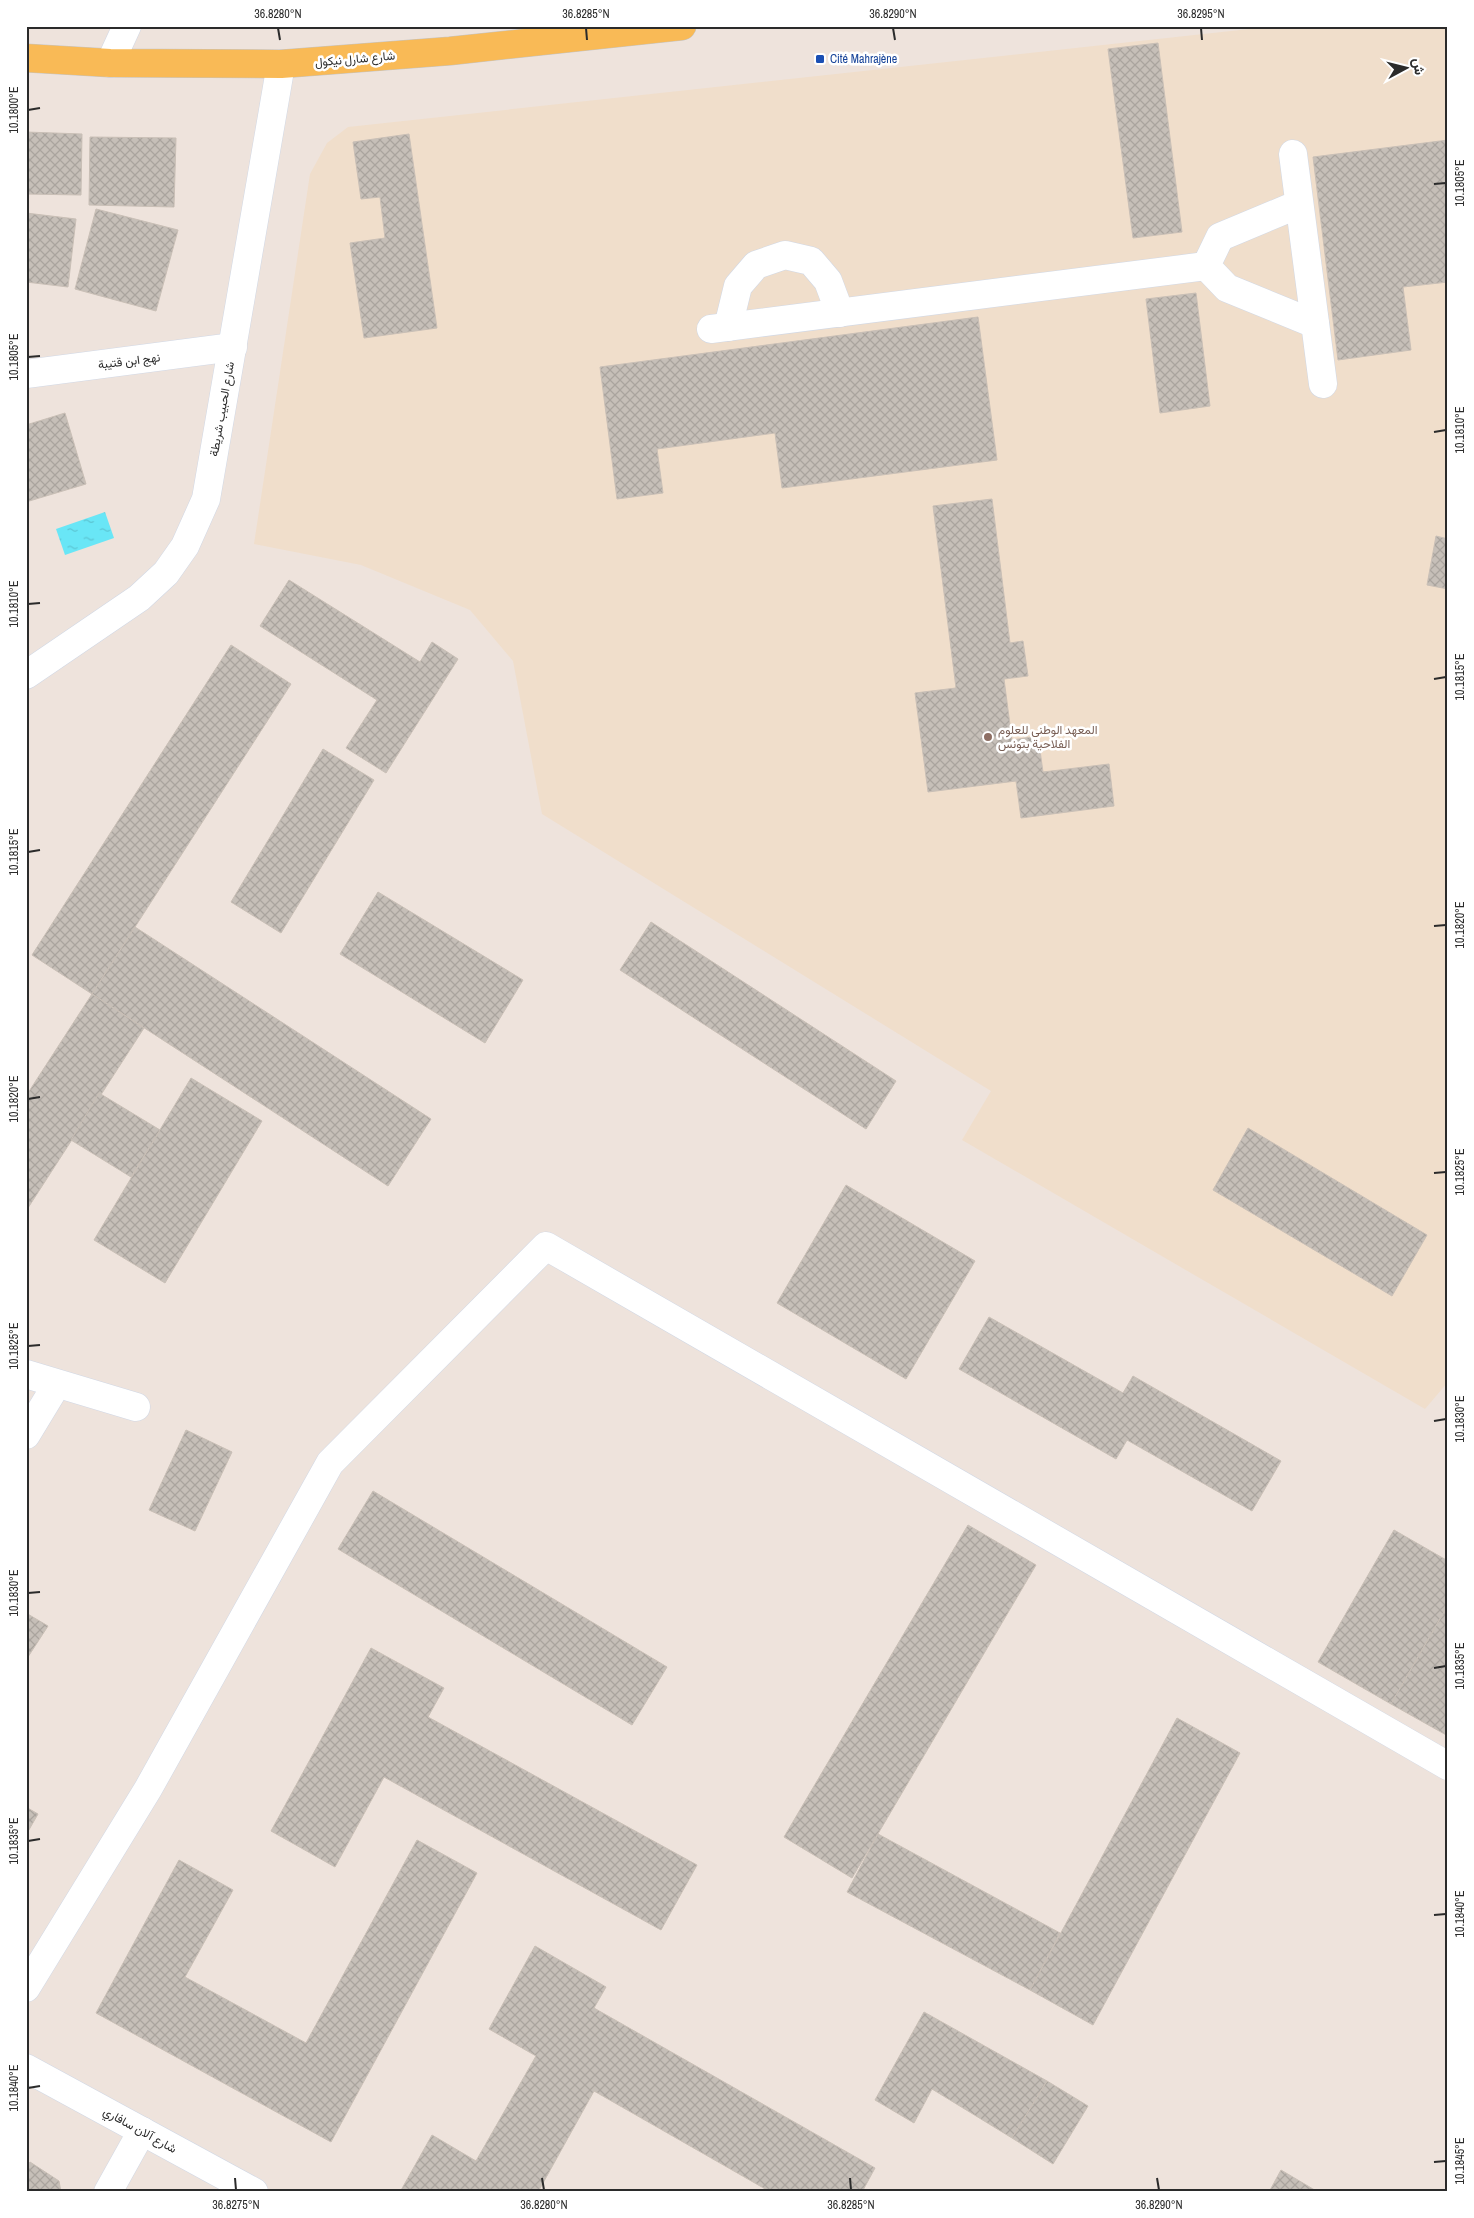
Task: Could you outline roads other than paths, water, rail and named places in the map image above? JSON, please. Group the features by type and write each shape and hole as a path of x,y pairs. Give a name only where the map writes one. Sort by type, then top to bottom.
{"main road":[{"name":"شارع شارل نيكول","path":"26,58 110,63 281,64 450,51 682,26"}],"street":[{"path":"110,63 127,26"},
{"name":"شارع الحبيب شريطة","path":"26,675 139,598 166,573 185,546 206,499 281,64"},
{"path":"1293,154 1323,384"},
{"path":"1206,266 1220,237 1299,204"},
{"path":"840,313 828,280 811,261 785,255 756,265 738,286 720,328 840,313 1206,266"},
{"path":"1206,266 1227,288 1315,324"},
{"name":"نهج ابن قتيبة","path":"26,374 233,347"},
{"path":"26,1988 148,1789 330,1463 546,1246 1448,1766"},
{"path":"26,1374 136,1407"},
{"path":"26,1435 57,1384"},
{"name":"شارع آلان سافاري","path":"26,2068 254,2192"},
{"path":"108,2192 142,2131"}],"water":[{"path":"105,512 114,538 65,555 56,529"}],"place":[{"name":"Cité Mahrajène","path":"820,59"},
{"name":"المعهد الوطني للعلوم الفلاحية بتونس","path":"988,737"}]}
